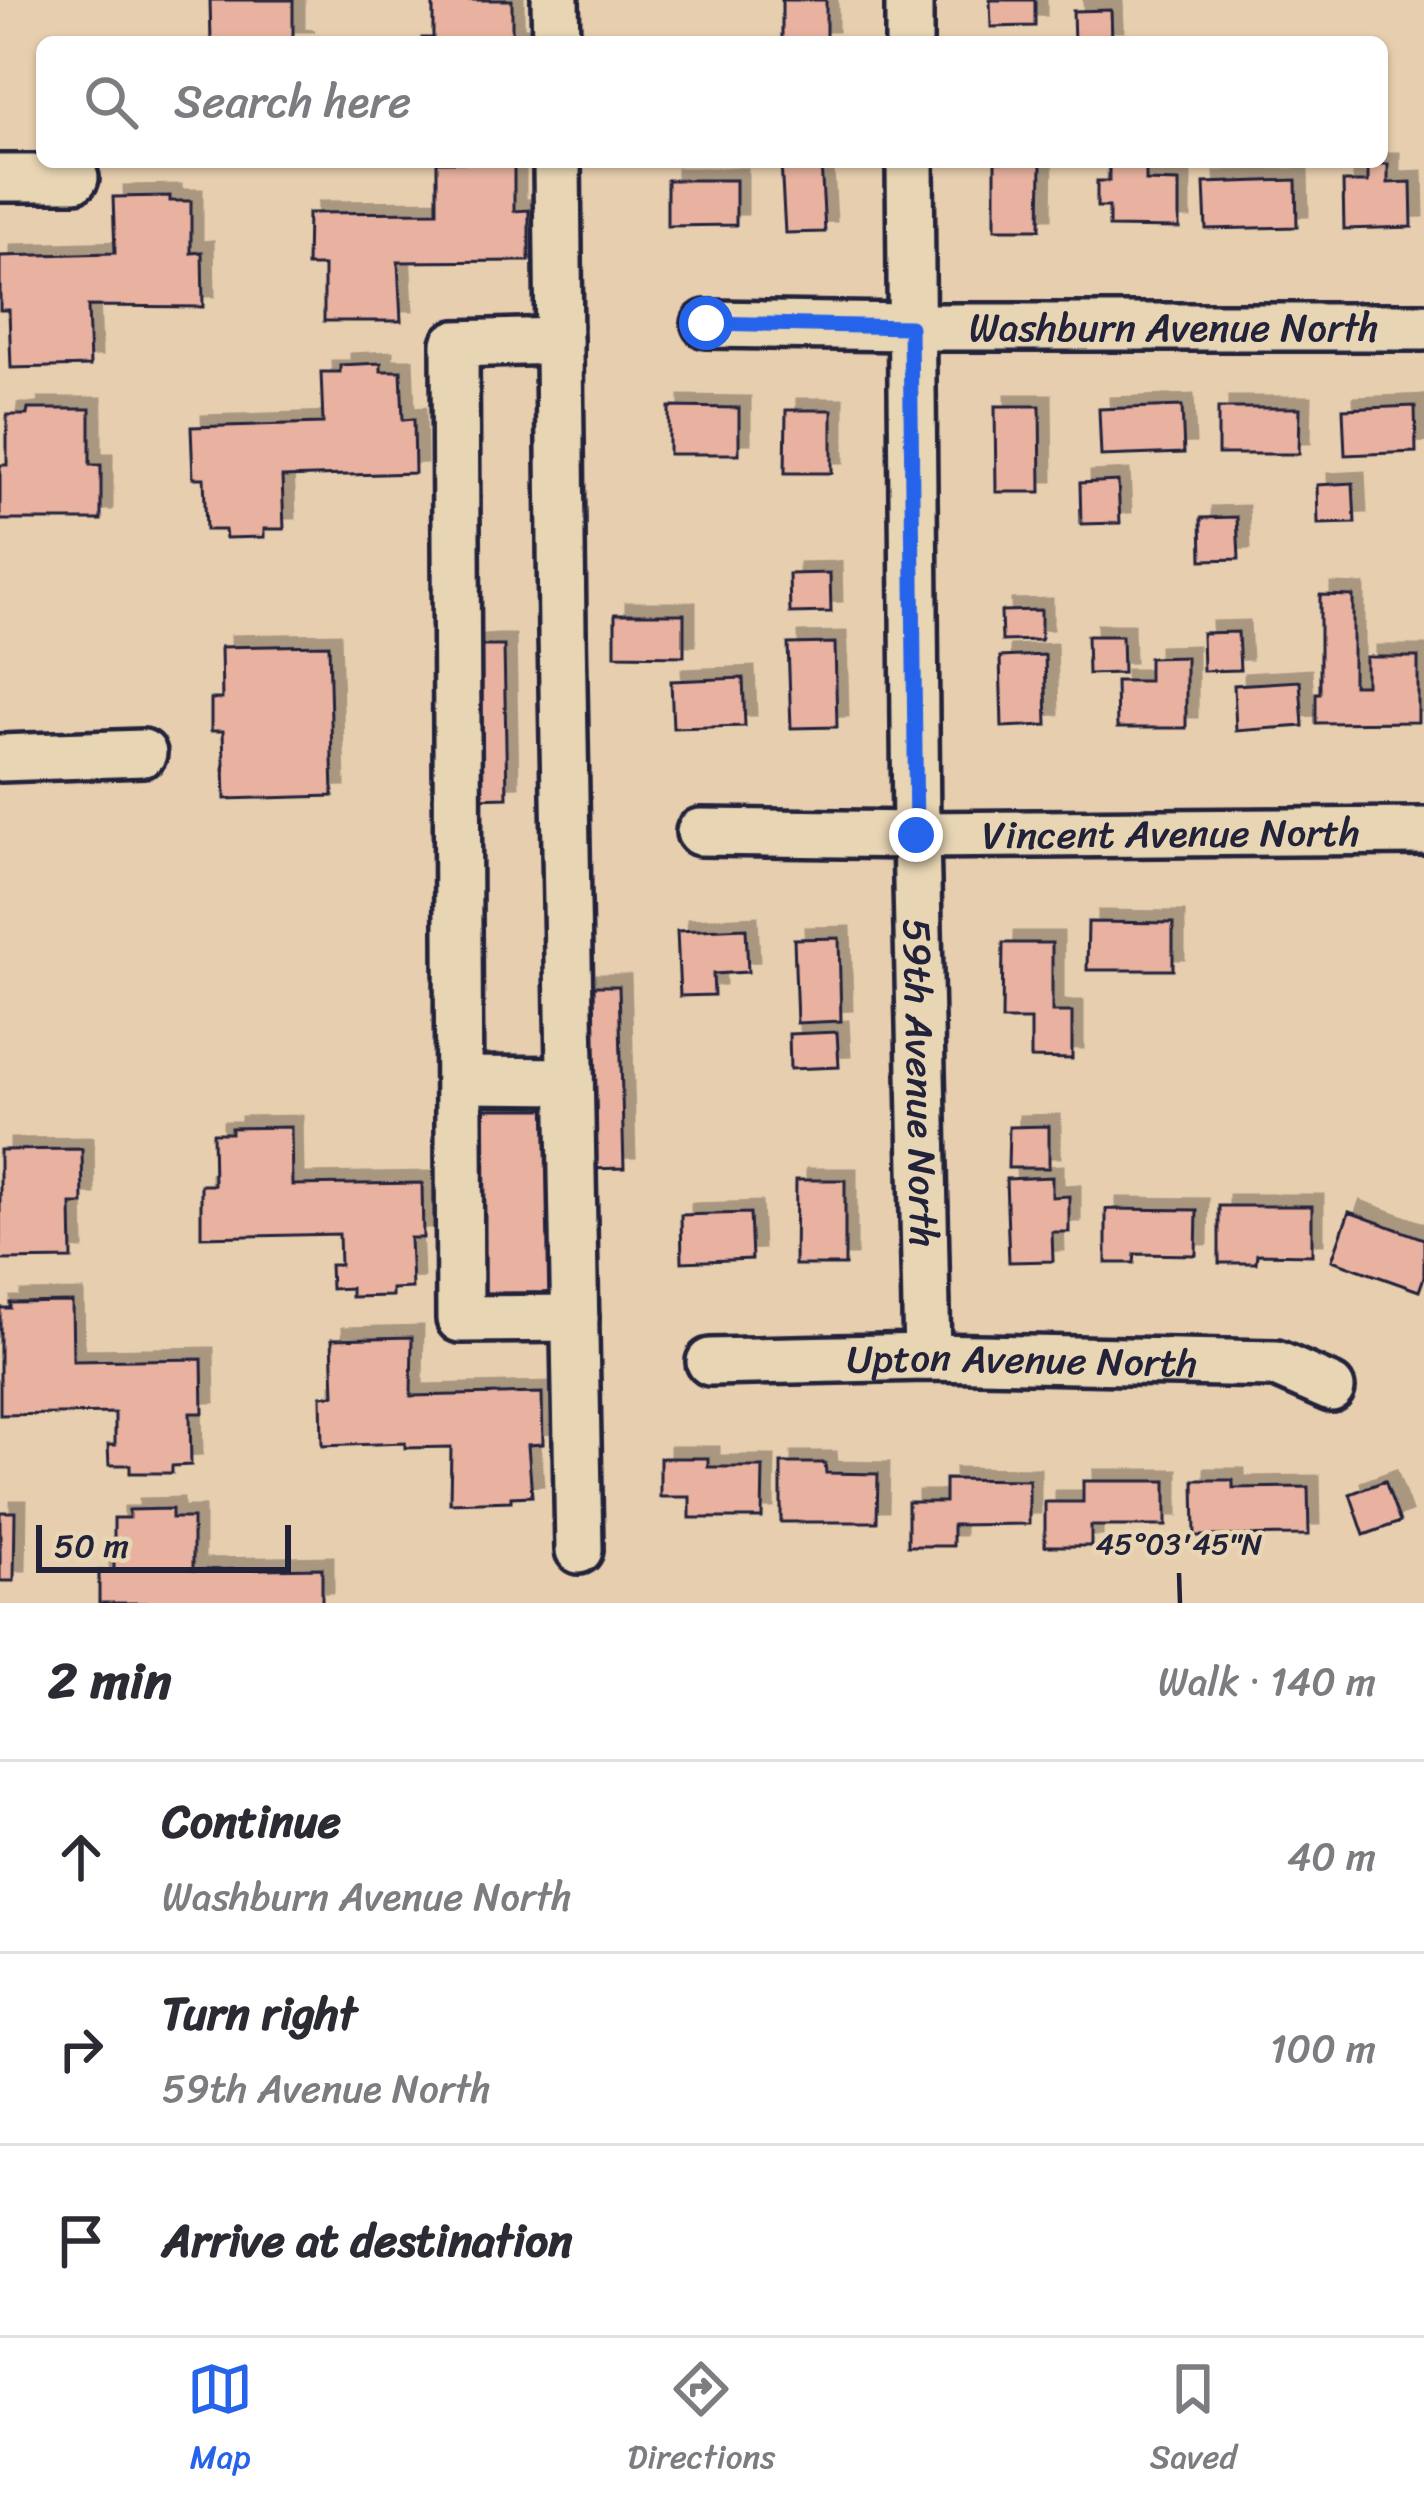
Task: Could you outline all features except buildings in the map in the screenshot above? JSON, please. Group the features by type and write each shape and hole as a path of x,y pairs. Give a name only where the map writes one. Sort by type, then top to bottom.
{"street":[{"path":"555,0 556,36"},
{"path":"909,0 909,36"},
{"path":"557,168 579,1550"},
{"name":"59th Avenue North","path":"910,168 927,1357"},
{"path":"0,178 75,178"},
{"name":"Washburn Avenue North","path":"706,323 1424,327"},
{"path":"559,341 455,344 460,1319 575,1318"},
{"path":"0,758 142,754"},
{"name":"Vincent Avenue North","path":"700,832 1424,831"},
{"path":"459,1080 570,1081"},
{"name":"Upton Avenue North","path":"710,1362 927,1357 1276,1364 1331,1388"}],"route":[{"path":"706,323 910,327 916,835"}]}
